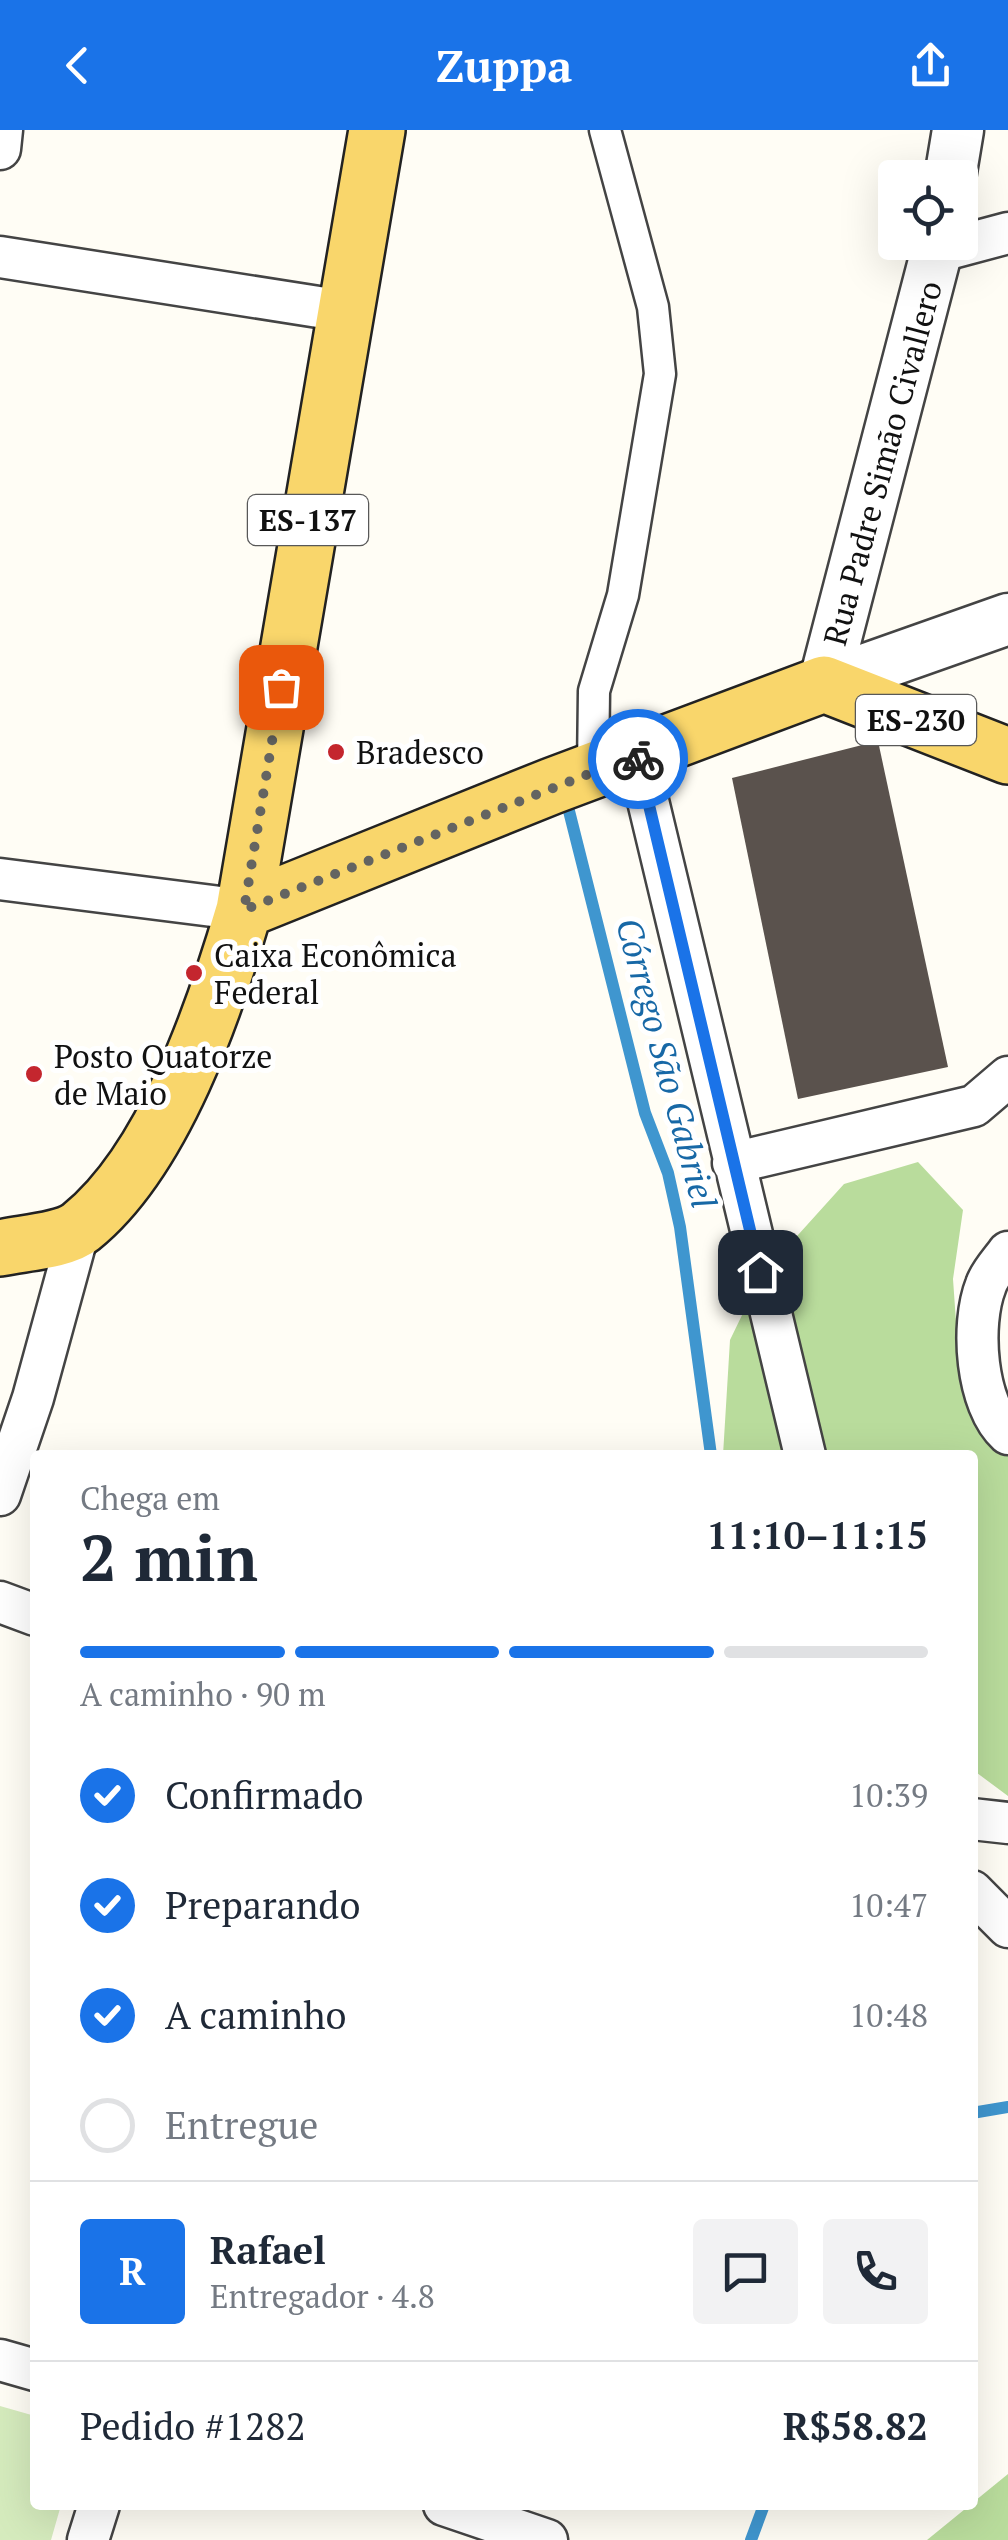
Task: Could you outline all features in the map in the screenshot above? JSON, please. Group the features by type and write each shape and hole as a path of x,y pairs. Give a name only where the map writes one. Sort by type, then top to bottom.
{"main road":[{"name":"ES-137","path":"79,1230 146,1148 188,1070 218,999 244,910 377,130"},
{"path":"244,910 803,691"},
{"name":"ES-230","path":"803,691 1008,756"},
{"path":"0,1248 79,1230"}],"street":[{"path":"0,149 2,130"},
{"path":"605,130 653,307 660,374 624,595 594,691 733,1163 804,1450"},
{"path":"953,160 958,130"},
{"path":"978,239 1008,233"},
{"path":"0,257 344,311"},
{"name":"Rua Padre Simão Civallero","path":"803,691 934,260"},
{"path":"803,691 1008,619"},
{"path":"0,878 244,910"},
{"path":"733,1163 974,1106 1008,1076"},
{"path":"0,1495 33,1398 79,1230"},
{"path":"1008,1252 986,1284 976,1348 992,1419 1008,1434"},
{"path":"0,1602 30,1613"},
{"path":"978,1820 1008,1822"},
{"path":"978,1897 1008,1927"},
{"path":"0,2360 30,2369"},
{"path":"88,2540 97,2510"},
{"path":"460,2516 547,2540"}],"green space":[{"path":"918,1162 963,1210 953,1279 958,1350 1008,1444 1008,1796 978,1774 978,1450 723,1450 730,1340 761,1276 844,1184"},
{"path":"0,2406 30,2415 30,2510 60,2510 51,2540 0,2540"},
{"path":"1008,2474 1008,2540 927,2540 964,2510 978,2510 978,2498"}],"building":[{"path":"878,741 948,1067 798,1099 732,778"}],"waterway":[{"name":"Córrego São Gabriel","path":"568,807 645,1113 668,1173 680,1227 710,1450"},
{"path":"978,2112 1008,2107"},
{"name":"Córrego São Gabriel","path":"751,2540 762,2510"}],"way so far":[{"path":"281,687 244,910 593,770 637,755 638,759"}],"place":[{"name":"Bradesco","path":"336,752"},
{"name":"Caixa Econômica Federal","path":"194,973"},
{"name":"Posto Quatorze de Maio","path":"34,1074"}],"route":[{"path":"638,759 760,1272"}]}
